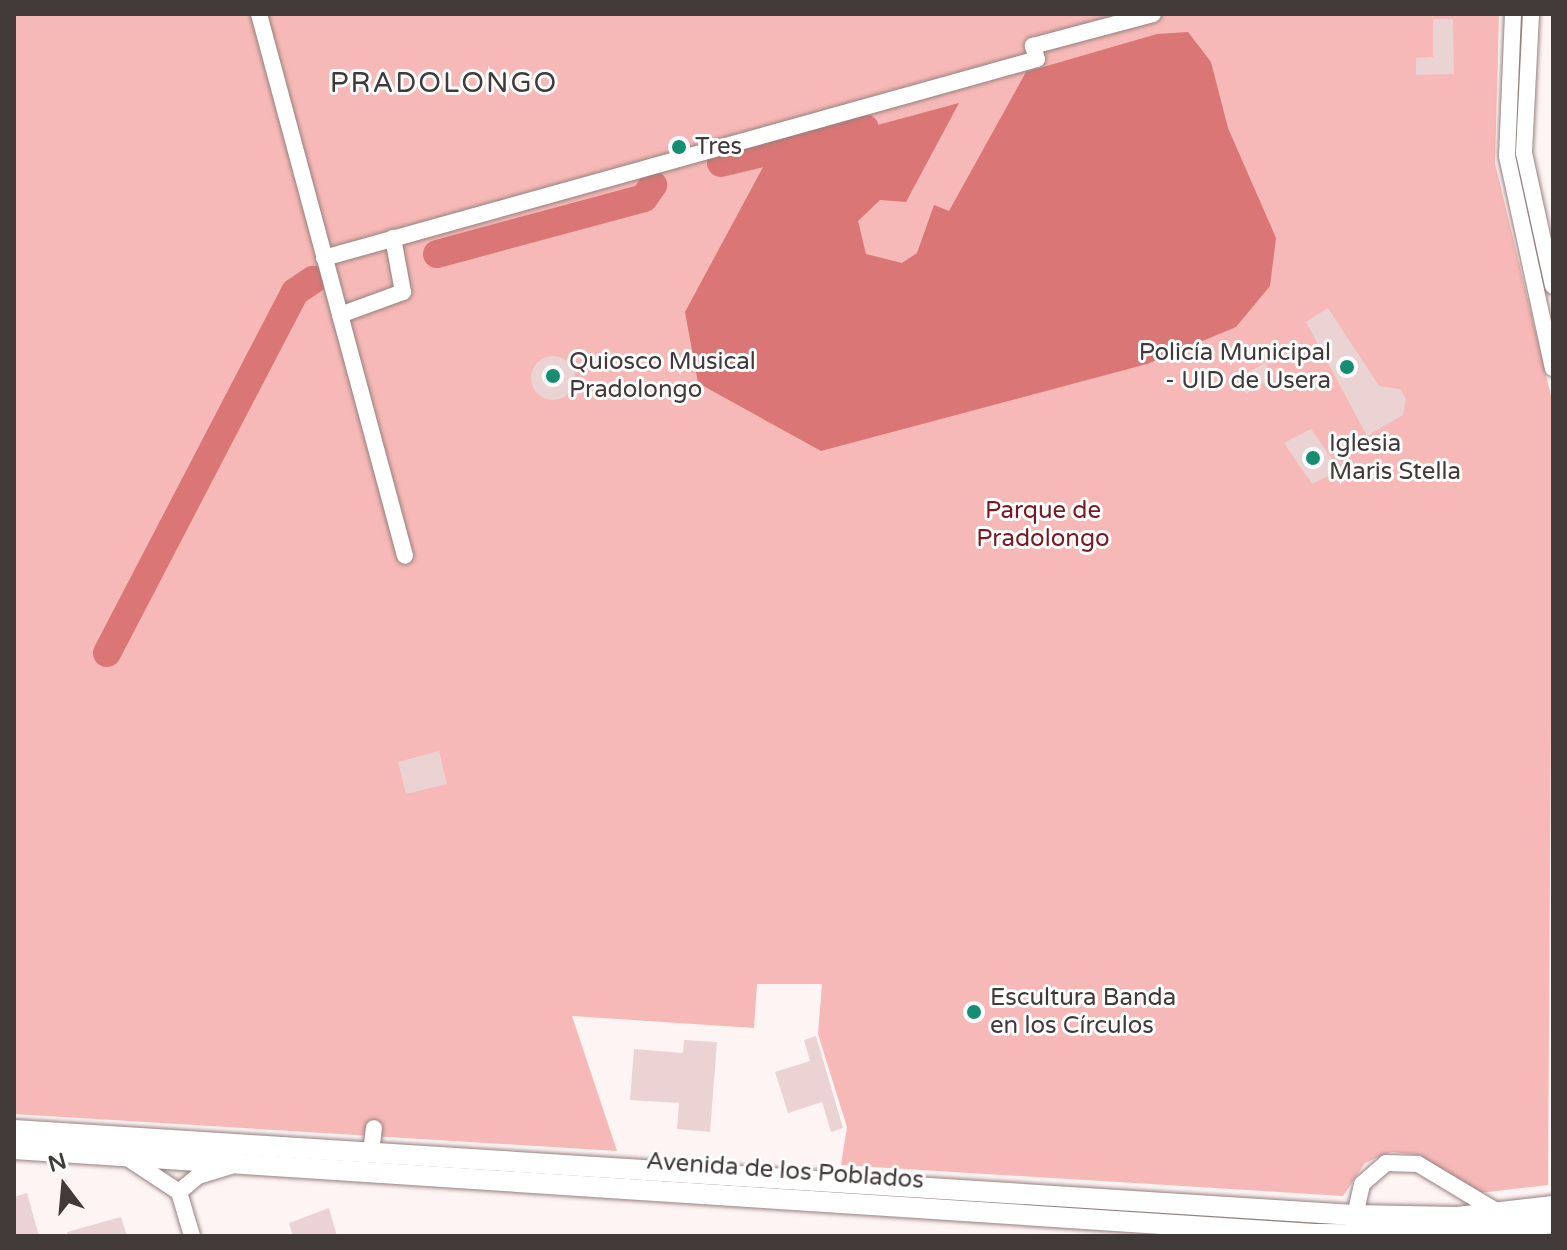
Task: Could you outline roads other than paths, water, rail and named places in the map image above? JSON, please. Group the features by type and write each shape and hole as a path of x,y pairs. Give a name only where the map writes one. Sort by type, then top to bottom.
{"main road":[{"name":"Avenida de los Poblados","path":"14,1130 371,1152 1452,1235 1553,1223"},
{"name":"Avenida de los Poblados","path":"14,1149 1353,1228 1442,1217 1503,1214 1553,1206"}],"street":[{"path":"259,14 405,556"},
{"path":"324,258 1037,59 1033,46 1153,14"},
{"path":"1513,14 1507,156 1553,368"},
{"path":"1531,14 1524,153 1553,286"},
{"path":"340,315 403,292 393,238"},
{"path":"371,1152 374,1128"},
{"path":"170,1140 181,1160 192,1236"},
{"path":"123,1157 184,1188 244,1164"},
{"path":"1353,1228 1362,1184 1386,1163 1418,1164 1503,1214"},
{"path":"1442,1217 1452,1235"}],"waterway":[{"path":"721,163 865,128"},
{"path":"437,254 644,198 653,185"},
{"path":"107,653 295,292 313,280"}],"place":[{"name":"Tres","path":"679,147"},
{"name":"Policía Municipal - UID de Usera","path":"1347,367"},
{"name":"Quiosco Musical Pradolongo","path":"553,376"},
{"name":"Iglesia Maris Stella","path":"1313,458"},
{"name":"Escultura Banda en los Círculos","path":"974,1012"}],"district":[{"name":"PRADOLONGO","path":"444,83"}],"park label":[{"name":"Parque de Pradolongo","path":"1043,525"}]}
